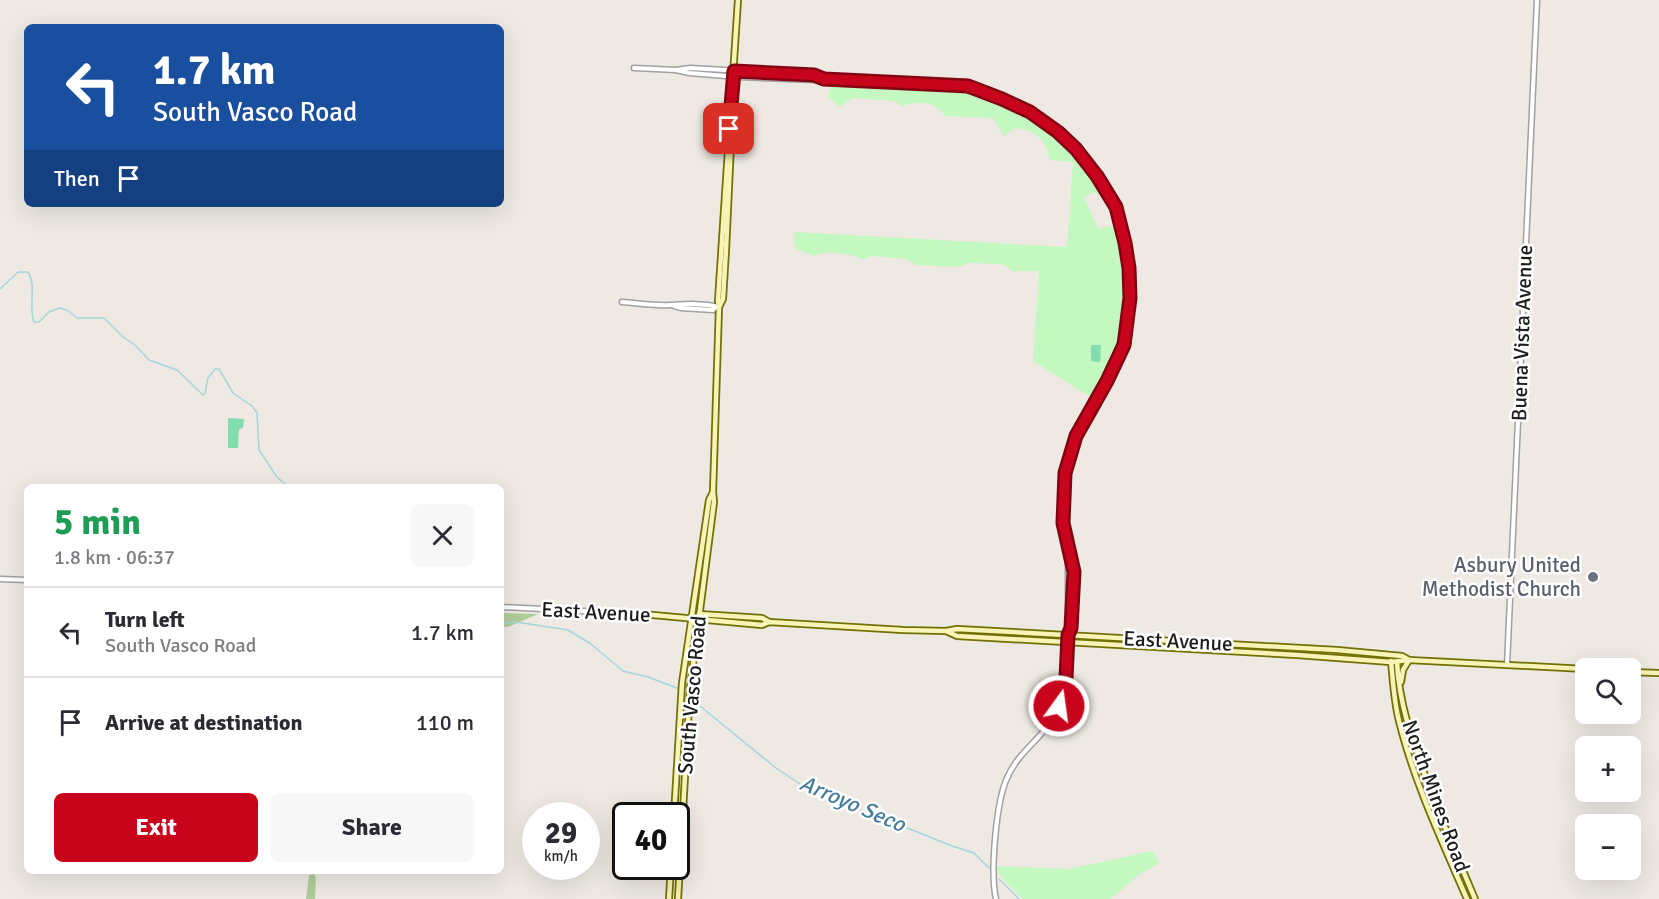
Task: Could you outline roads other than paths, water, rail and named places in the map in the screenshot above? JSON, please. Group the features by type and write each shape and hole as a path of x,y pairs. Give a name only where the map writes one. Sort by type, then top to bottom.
{"main road":[{"name":"South Vasco Road","path":"678,899 688,707 714,502 718,301 738,0"},
{"name":"South Vasco Road","path":"675,802 681,683 709,500 713,492"},
{"name":"East Avenue","path":"642,614 691,617 699,614 762,618 769,622"},
{"name":"East Avenue","path":"691,617 698,621 762,624 769,622 946,631 957,629 1337,650 1394,659"},
{"name":"East Avenue","path":"946,631 957,636 1394,659 1404,656 1409,660 1575,668"},
{"name":"North Mines Road","path":"1394,659 1408,727 1416,751 1444,828 1475,899"},
{"name":"North Mines Road","path":"1394,659 1398,718 1437,830 1467,899"},
{"path":"1400,687 1403,670 1409,660"},
{"path":"1641,672 1659,673"},
{"path":"1398,718 1410,747 1416,751"},
{"path":"669,899 670,880"}],"street":[{"name":"Buena Vista Avenue","path":"1507,665 1537,0"},
{"path":"634,68 814,80 968,86 1022,108 1058,132 1085,160 1106,193 1119,221 1129,268 1130,298 1124,345 1107,381 1082,423 1069,455 1063,496 1063,523 1074,572 1066,678 1059,706 1050,723 1014,764 1005,783 998,809 994,877 996,899"},
{"path":"622,302 671,305 681,303 718,307"},
{"path":"0,579 24,580"},
{"name":"East Avenue","path":"504,607 642,614"}],"waterway":[{"name":"Arroyo Seco","path":"0,289 18,272 28,272 32,283 34,322 39,322 49,312 59,308 67,310 77,318 104,318 149,360 177,370 203,395 208,378 215,369 219,369 233,393 252,406 257,413 259,450 277,477 285,484"},
{"name":"Arroyo Seco","path":"504,623 516,622 568,630 591,644 623,671 677,688"},
{"name":"Arroyo Seco","path":"695,702 776,768 803,786 843,804 974,853 989,868"},
{"name":"Arroyo Seco","path":"999,879 1019,899"}],"place":[{"name":"Asbury United Methodist Church","path":"1593,577"}]}
